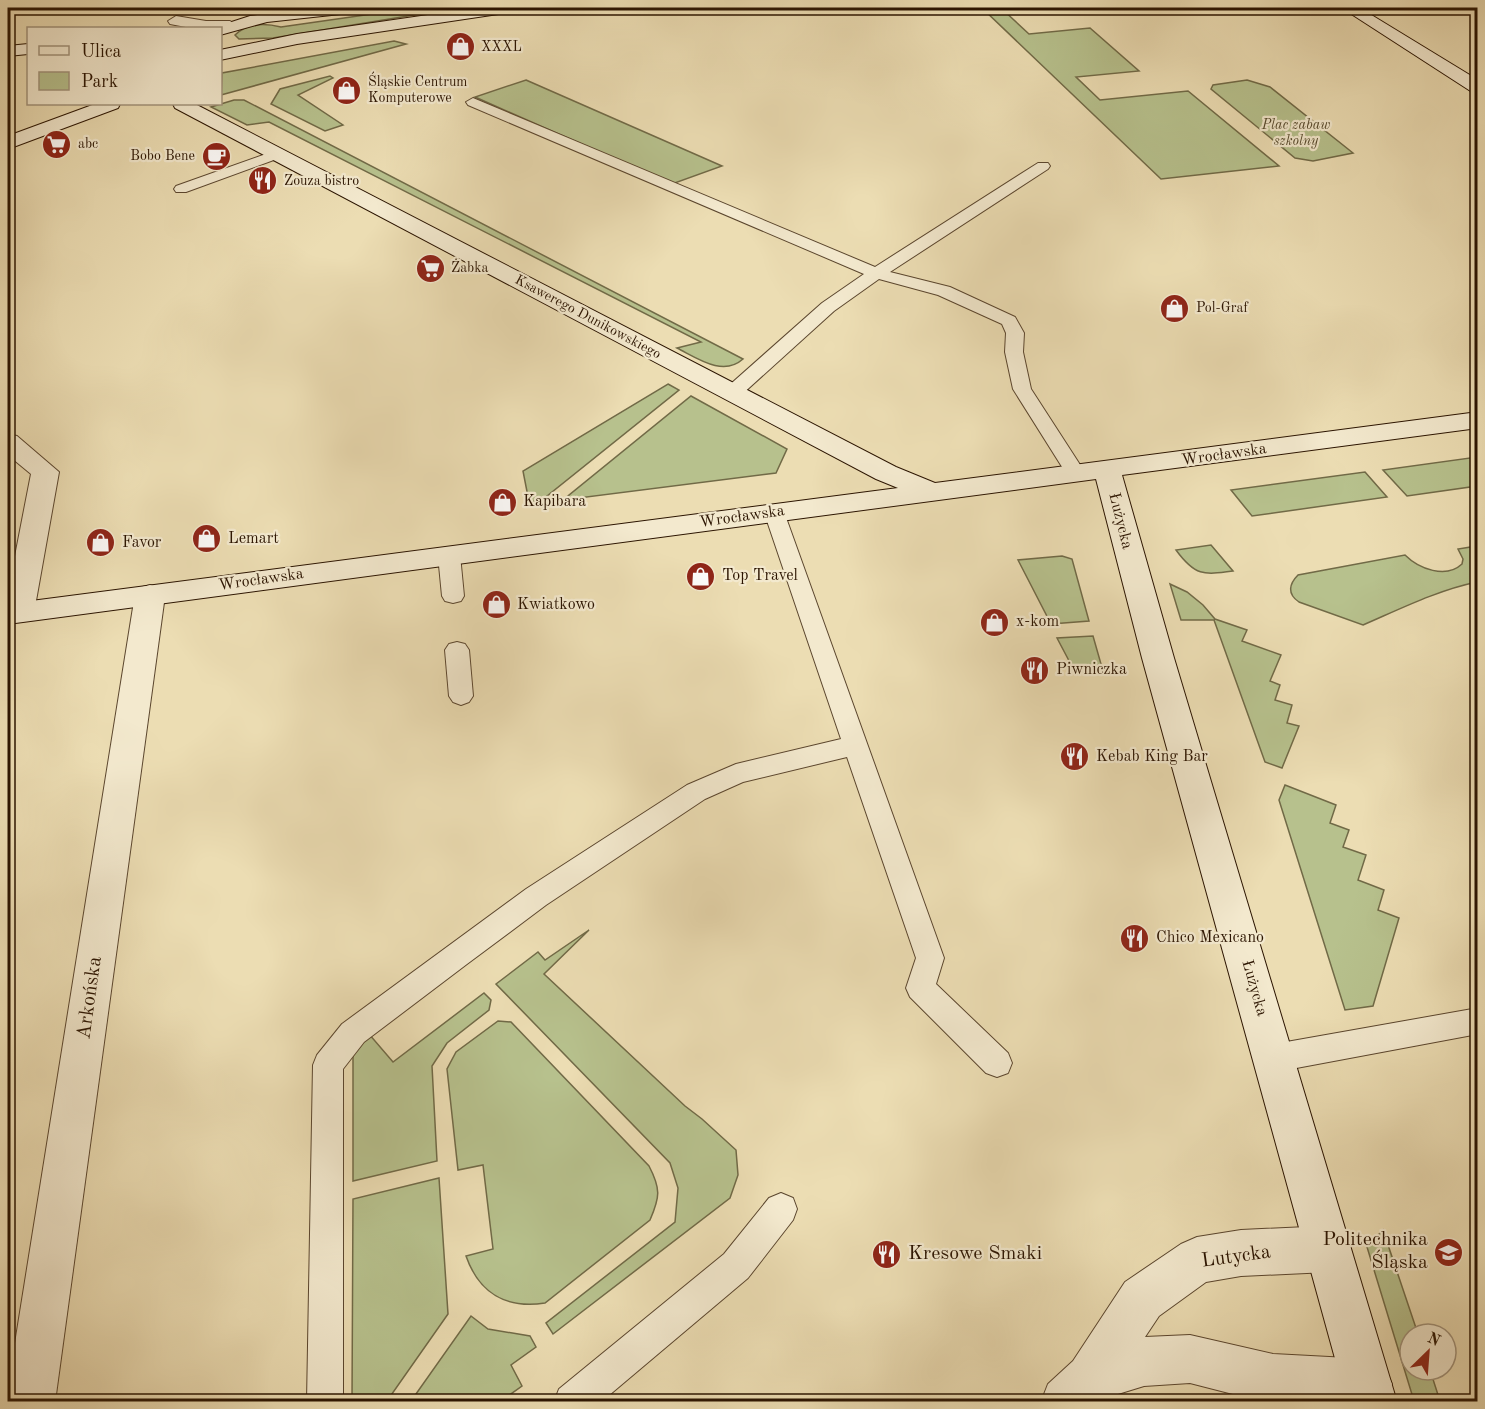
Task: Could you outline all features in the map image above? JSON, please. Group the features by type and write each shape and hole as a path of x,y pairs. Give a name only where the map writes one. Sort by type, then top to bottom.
{"street":[{"path":"225,28 350,8"},
{"path":"222,55 297,39 502,8"},
{"path":"1350,8 1478,88"},
{"path":"161,27 174,14 206,26 216,27"},
{"path":"222,43 297,39"},
{"path":"8,51 27,49"},
{"path":"8,143 108,105"},
{"name":"Ksawerego Dunikowskiego","path":"184,105 900,480 933,491"},
{"name":"Wrocławska","path":"13,613 1478,420"},
{"path":"8,442 45,472 13,613"},
{"name":"Łużycka","path":"1107,470 1154,646 1370,1393"},
{"name":"Arkońska","path":"30,1401 150,595"},
{"name":"Lutycka","path":"1078,1390 1142,1299 1197,1260 1241,1253 1328,1248"},
{"name":"Lutycka","path":"1078,1390 1144,1362 1190,1359 1273,1379 1370,1393"}],"lane":[{"path":"473,102 874,273 944,291 1009,321 1015,333 1014,352 1022,390 1076,474"},
{"path":"181,189 277,154"},
{"path":"732,393 828,307 874,273 1043,166"},
{"path":"774,512 930,958 920,988 997,1063"},
{"path":"450,555 453,596"},
{"path":"457,650 461,696"},
{"path":"326,1401 328,1065 353,1033 536,897 696,792 736,774 812,754 855,746"},
{"path":"1275,1059 1478,1021"},
{"path":"572,1401 736,1266 781,1209"}],"green space":[{"path":"414,8 457,8 273,38 239,39 235,35 245,28 256,25 281,27"},
{"path":"982,8 1001,8 1029,34 1090,28 1139,71 1076,77 1100,100 1188,91 1279,166 1161,179"},
{"path":"394,41 406,44 222,95 222,73"},
{"path":"330,76 333,78 298,95 343,125 325,131 271,104 280,89"},
{"path":"526,80 722,166 672,184 475,97"},
{"name":"Plac zabaw szkolny","path":"1247,80 1270,87 1353,153 1313,161 1295,158 1211,89 1213,85"},
{"path":"244,100 743,359 727,366 701,361 677,348 701,342 269,122 247,125 211,107"},
{"path":"668,384 679,390 542,500 529,502 523,471"},
{"path":"691,396 787,449 776,473 563,500"},
{"path":"1477,457 1477,486 1407,496 1383,470"},
{"path":"1365,472 1387,497 1252,516 1231,490"},
{"path":"1211,545 1233,571 1200,572 1189,565 1176,550"},
{"path":"1477,546 1477,582 1434,595 1363,625 1299,602 1291,592 1291,585 1298,575 1405,555 1425,568 1448,571 1462,564 1463,559 1458,549"},
{"path":"1062,556 1072,559 1089,621 1051,624 1018,560"},
{"path":"1170,584 1187,592 1215,619 1247,630 1242,641 1281,655 1270,681 1280,685 1275,700 1292,705 1287,723 1299,726 1282,768 1265,762 1214,620 1181,620"},
{"path":"1093,636 1103,671 1076,674 1057,638"},
{"path":"1285,785 1336,805 1330,823 1349,830 1343,847 1366,855 1358,880 1384,890 1378,910 1399,918 1373,1006 1345,1010 1279,800"},
{"path":"589,930 544,974 685,1106 736,1150 738,1175 730,1198 553,1334 546,1323 675,1222 678,1188 670,1163 496,984 538,952 545,960"},
{"path":"484,993 491,1000 489,1010 447,1043 432,1066 437,1161 353,1181 353,1056 359,1043 369,1034 393,1062"},
{"path":"498,1021 511,1022 649,1166 656,1181 658,1193 650,1220 545,1303 518,1303 496,1296 478,1280 466,1256 493,1249 483,1165 458,1170 447,1069 456,1052"},
{"path":"439,1178 448,1314 387,1401 352,1401 353,1199"},
{"path":"1383,1230 1414,1322 1398,1322 1398,1349 1367,1247"},
{"path":"471,1316 488,1329 530,1336 536,1347 511,1365 522,1386 501,1401 411,1401"},
{"path":"1408,1382 1434,1382 1440,1401 1414,1401"}],"place":[{"name":"XXXL","path":"460,47"},
{"name":"Śląskie Centrum Komputerowe","path":"347,90"},
{"name":"abc","path":"57,144"},
{"name":"Bobo Bene","path":"216,156"},
{"name":"Zouza bistro","path":"263,181"},
{"name":"Żabka","path":"430,268"},
{"name":"Pol-Graf","path":"1175,308"},
{"name":"Kapibara","path":"502,502"},
{"name":"Lemart","path":"207,539"},
{"name":"Favor","path":"101,543"},
{"name":"Top Travel","path":"701,576"},
{"name":"Kwiatkowo","path":"496,605"},
{"name":"x-kom","path":"995,622"},
{"name":"Piwniczka","path":"1035,670"},
{"name":"Kebab King Bar","path":"1075,757"},
{"name":"Chico Mexicano","path":"1135,938"},
{"name":"Politechnika Śląska","path":"1449,1252"},
{"name":"Kresowe Smaki","path":"887,1254"}]}
